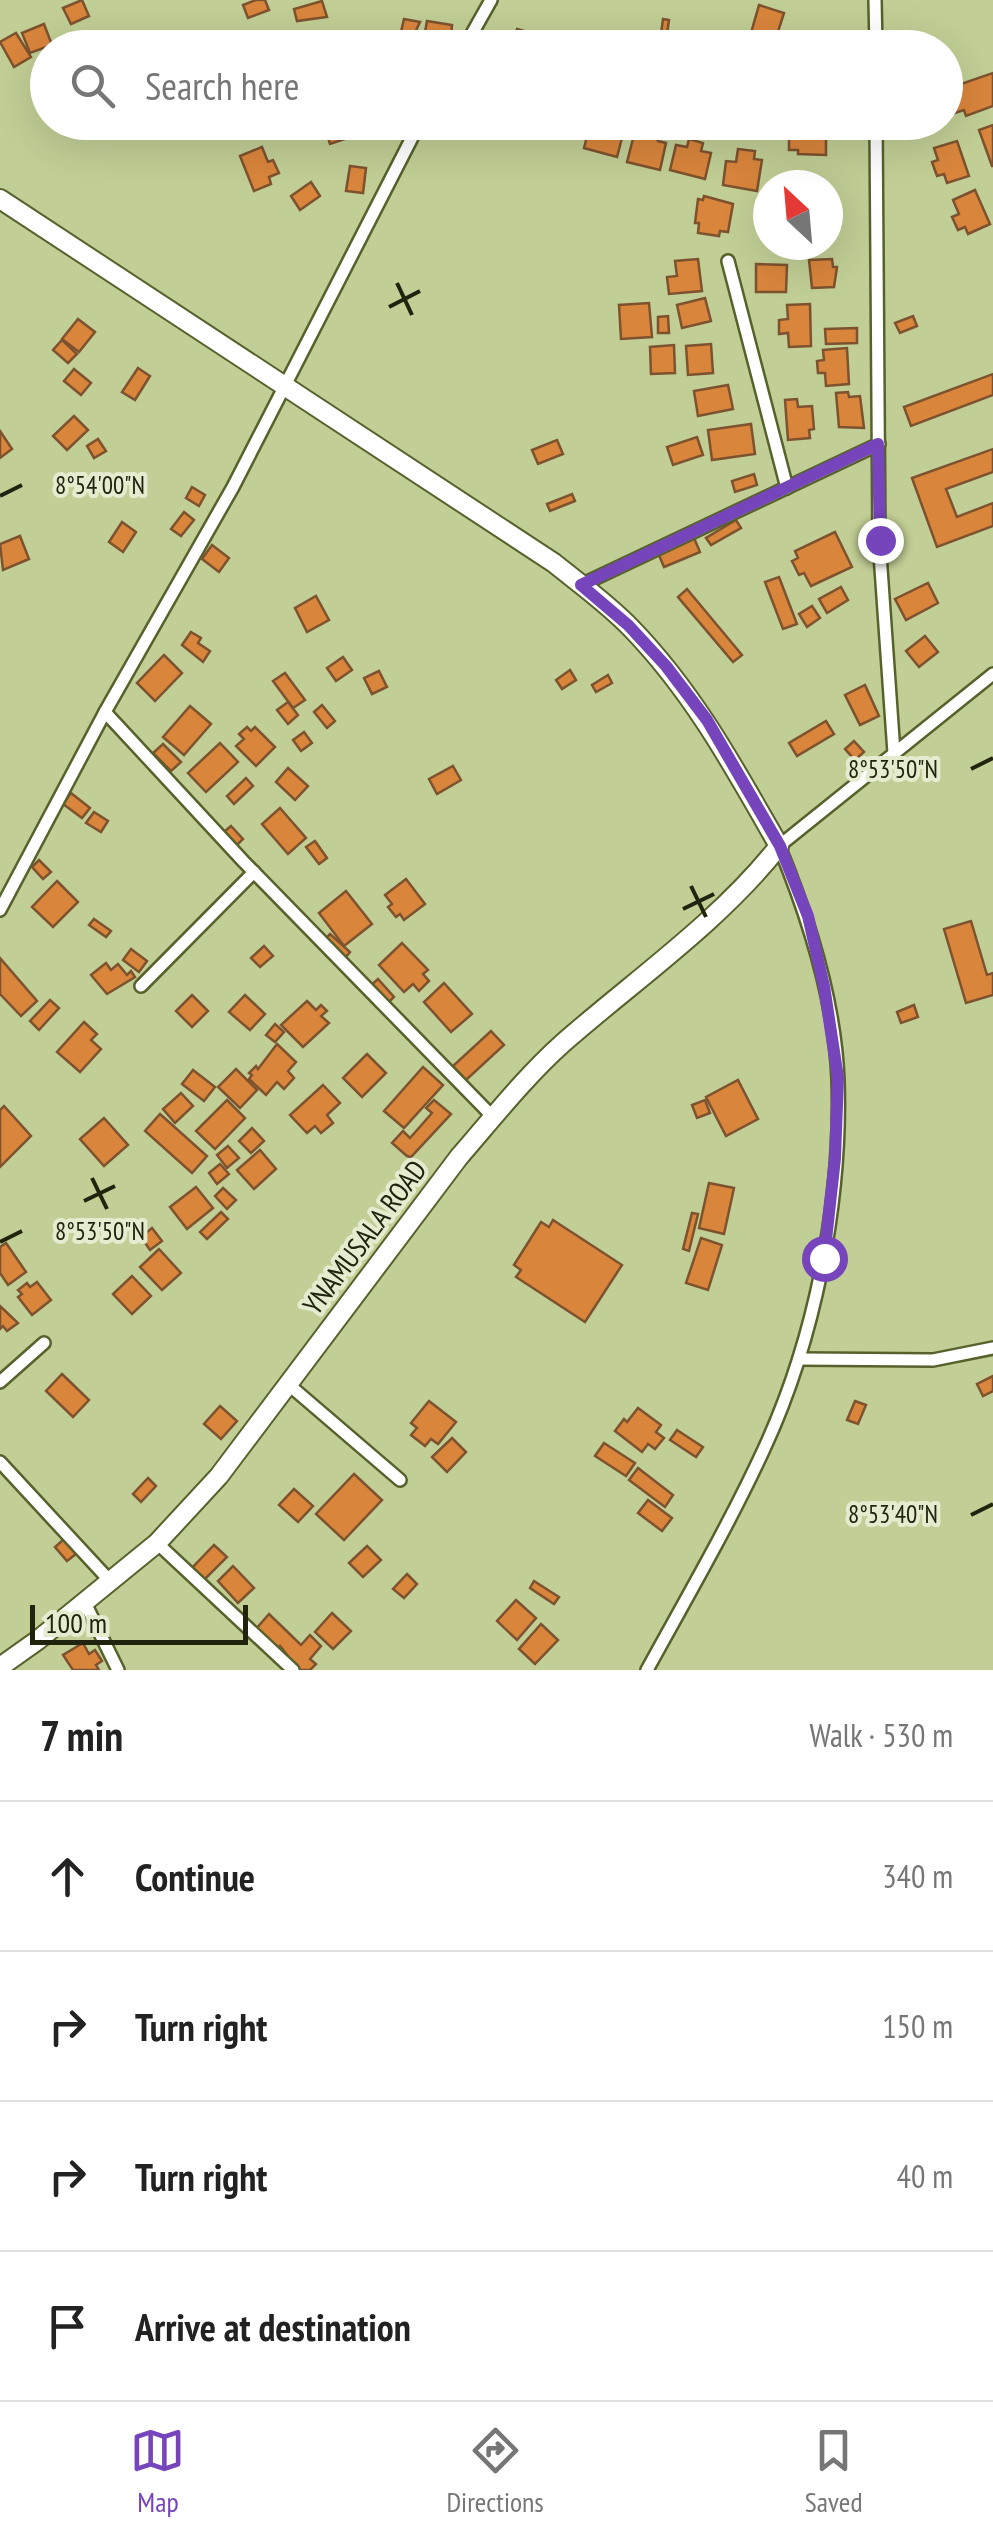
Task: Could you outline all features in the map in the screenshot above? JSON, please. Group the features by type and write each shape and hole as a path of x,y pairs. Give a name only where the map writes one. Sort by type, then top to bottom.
{"main road":[{"path":"0,199 554,563 581,585 628,625 677,680 707,720 780,846"},
{"name":"YNAMUSALA ROAD","path":"0,1667 157,1543 220,1476 493,1117 559,1046 737,895 780,846"}],"street":[{"path":"474,30 492,0"},
{"path":"875,0 876,30"},
{"path":"0,910 105,712 234,487 411,140"},
{"path":"876,140 880,540 894,754"},
{"path":"728,260 787,488"},
{"path":"581,585 878,444"},
{"path":"647,1670 766,1446 799,1359 824,1258 835,1158 838,1078 808,916 780,846 993,674"},
{"path":"105,712 254,872 493,1117"},
{"path":"141,986 254,872"},
{"path":"0,1382 44,1344"},
{"path":"799,1359 933,1360 993,1348"},
{"path":"288,1384 400,1480"},
{"path":"0,1462 111,1582"},
{"path":"157,1543 293,1670"},
{"path":"85,1603 118,1670"}],"building":[{"path":"82,0 89,16 71,24 63,8"},
{"path":"265,0 269,10 248,18 243,5"},
{"path":"322,1 327,17 297,21 294,9"},
{"path":"759,5 784,13 779,30 752,30"},
{"path":"404,19 420,22 416,30 401,30"},
{"path":"663,19 669,20 668,30 661,30"},
{"path":"427,21 452,25 452,30 425,30"},
{"path":"44,24 46,30 30,30 30,53 22,33"},
{"path":"16,33 30,58 14,67 0,42"},
{"path":"993,73 993,106 966,116 963,83"},
{"path":"993,125 993,166 992,166 979,130"},
{"path":"586,140 621,140 617,157 584,148"},
{"path":"633,140 666,143 660,170 627,162"},
{"path":"692,140 703,143 701,151 711,153 705,179 670,170 676,145 687,147"},
{"path":"789,140 826,140 826,155 789,150"},
{"path":"957,141 969,176 947,183 944,174 937,176 932,162 938,160 934,148"},
{"path":"262,147 268,162 273,160 279,173 269,177 271,184 254,191 240,156"},
{"path":"738,149 755,151 754,159 762,160 760,170 753,170 753,190 723,185 726,161 736,162"},
{"path":"350,166 366,168 363,193 346,191"},
{"path":"311,182 320,196 300,210 291,196"},
{"path":"975,190 990,224 968,234 965,227 958,230 952,217 959,214 953,200"},
{"path":"704,196 733,204 728,232 720,231 719,236 698,233 698,199 703,200"},
{"path":"698,259 702,291 669,294 667,277 677,276 675,261"},
{"path":"809,260 832,260 833,267 837,267 834,287 812,288"},
{"path":"756,264 787,265 786,292 756,292"},
{"path":"705,298 711,321 682,328 677,305"},
{"path":"649,303 652,337 621,339 619,305"},
{"path":"810,304 811,346 789,347 788,333 779,334 779,320 788,319 787,305"},
{"path":"668,316 669,333 658,333 658,317"},
{"path":"913,316 917,326 900,333 895,323"},
{"path":"78,319 95,332 79,352 62,339"},
{"path":"857,328 857,343 826,344 825,329"},
{"path":"62,340 77,354 68,363 53,350"},
{"path":"711,344 713,373 688,375 686,346"},
{"path":"674,345 675,373 651,374 650,347"},
{"path":"847,348 849,384 826,386 825,373 818,373 817,361 824,360 823,350"},
{"path":"138,368 150,376 135,400 122,392"},
{"path":"74,369 91,383 81,395 64,381"},
{"path":"993,374 993,395 911,426 904,407"},
{"path":"728,385 733,409 698,416 694,391"},
{"path":"848,392 849,397 860,396 864,428 839,427 836,393"},
{"path":"797,399 798,407 812,406 814,429 809,430 810,438 788,440 785,400"},
{"path":"74,416 88,430 67,450 53,436"},
{"path":"751,424 755,454 712,460 708,430"},
{"path":"0,431 12,449 0,458"},
{"path":"697,437 703,455 673,465 667,447"},
{"path":"98,439 106,451 94,458 87,446"},
{"path":"557,440 563,454 538,464 532,450"},
{"path":"993,449 993,472 946,489 957,517 993,503 993,526 937,547 912,478"},
{"path":"754,474 757,485 735,492 732,481"},
{"path":"192,487 205,495 199,506 186,498"},
{"path":"572,494 575,501 550,511 547,504"},
{"path":"184,512 194,520 181,536 171,529"},
{"path":"736,520 741,528 711,545 706,538"},
{"path":"122,522 136,532 123,552 109,542"},
{"path":"835,532 852,567 811,586 792,561 798,558 795,551"},
{"path":"20,536 29,559 3,570 0,544"},
{"path":"694,538 700,552 664,567 658,553"},
{"path":"212,545 229,558 219,572 202,559"},
{"path":"779,577 797,624 783,629 765,582"},
{"path":"928,583 938,603 906,620 895,599"},
{"path":"841,587 848,600 827,613 819,599"},
{"path":"687,589 742,655 733,662 678,597"},
{"path":"316,596 329,620 307,632 295,608"},
{"path":"812,606 820,618 807,627 799,614"},
{"path":"191,632 210,651 203,662 182,645"},
{"path":"925,636 938,652 919,667 906,651"},
{"path":"164,655 182,673 155,701 137,683"},
{"path":"343,657 352,670 336,681 327,668"},
{"path":"570,670 576,680 562,689 556,680"},
{"path":"379,671 387,687 372,694 364,678"},
{"path":"285,673 305,700 293,708 273,681"},
{"path":"608,675 612,683 596,692 592,685"},
{"path":"865,685 879,716 860,725 845,695"},
{"path":"288,702 298,715 288,724 277,710"},
{"path":"322,705 335,721 327,728 314,712"},
{"path":"190,706 211,724 184,755 163,737"},
{"path":"826,721 834,734 797,756 789,743"},
{"path":"247,727 251,731 255,727 275,747 256,766 236,746 244,739 239,734"},
{"path":"304,732 312,743 301,751 293,740"},
{"path":"854,741 864,752 855,760 845,749"},
{"path":"220,743 238,762 206,792 188,773"},
{"path":"163,744 181,762 171,771 153,753"},
{"path":"453,766 461,780 437,794 429,779"},
{"path":"288,768 308,786 295,800 276,782"},
{"path":"246,778 253,786 234,804 227,796"},
{"path":"71,793 90,808 82,818 63,804"},
{"path":"280,808 306,838 288,854 262,824"},
{"path":"94,812 108,821 101,832 86,823"},
{"path":"231,826 243,839 236,846 224,832"},
{"path":"315,841 327,858 319,864 306,847"},
{"path":"39,860 51,872 43,879 32,867"},
{"path":"406,879 425,904 404,920 388,907 392,904 385,895"},
{"path":"57,881 78,902 53,927 32,907"},
{"path":"346,891 372,924 344,946 319,913"},
{"path":"94,919 111,931 106,937 89,925"},
{"path":"971,921 987,975 993,973 993,995 966,1003 944,929"},
{"path":"330,934 350,952 344,959 324,941"},
{"path":"402,943 428,970 423,974 429,981 419,991 413,984 404,992 379,965"},
{"path":"264,946 273,956 260,967 251,958"},
{"path":"131,949 147,961 139,972 123,960"},
{"path":"0,958 37,1001 21,1016 0,994"},
{"path":"106,963 111,970 118,964 127,975 131,971 135,977 107,994 91,975"},
{"path":"378,979 394,997 387,1004 370,986"},
{"path":"444,983 472,1014 451,1032 424,1002"},
{"path":"192,995 208,1011 192,1027 176,1011"},
{"path":"245,995 265,1014 250,1030 229,1012"},
{"path":"50,1000 59,1008 39,1030 30,1021"},
{"path":"307,1001 316,1010 321,1005 327,1011 321,1016 329,1023 303,1047 281,1025"},
{"path":"914,1005 918,1017 901,1023 897,1012"},
{"path":"84,1022 97,1034 91,1040 101,1049 80,1072 57,1052"},
{"path":"275,1024 284,1032 275,1042 266,1035"},
{"path":"491,1031 504,1045 466,1080 453,1066"},
{"path":"277,1044 296,1062 288,1071 294,1078 284,1089 277,1082 266,1095 249,1079 249,1073 256,1066 258,1069"},
{"path":"367,1054 386,1073 362,1097 343,1078"},
{"path":"423,1067 443,1085 404,1128 384,1111"},
{"path":"236,1069 257,1090 240,1108 218,1087"},
{"path":"193,1070 215,1087 204,1101 182,1084"},
{"path":"738,1080 758,1119 726,1136 706,1097"},
{"path":"323,1085 340,1103 327,1115 333,1123 321,1133 315,1126 307,1133 290,1115"},
{"path":"181,1093 193,1106 175,1123 163,1109"},
{"path":"227,1100 245,1118 215,1149 196,1131"},
{"path":"434,1100 451,1114 411,1157 407,1156 392,1143 403,1131 410,1138 432,1113 426,1108"},
{"path":"705,1100 710,1113 697,1118 692,1105"},
{"path":"4,1106 31,1136 0,1167 0,1110"},
{"path":"160,1114 207,1156 192,1173 145,1131"},
{"path":"104,1118 128,1145 104,1166 80,1139"},
{"path":"252,1128 264,1141 251,1153 239,1141"},
{"path":"228,1146 239,1158 227,1168 217,1155"},
{"path":"260,1150 276,1169 254,1189 237,1170"},
{"path":"220,1164 229,1174 217,1184 209,1173"},
{"path":"709,1183 734,1188 724,1234 699,1228"},
{"path":"196,1187 213,1208 187,1229 170,1207"},
{"path":"223,1188 236,1200 227,1209 215,1196"},
{"path":"221,1212 228,1219 207,1239 200,1232"},
{"path":"692,1213 698,1214 689,1251 683,1249"},
{"path":"553,1220 622,1265 585,1322 516,1277 521,1270 514,1265 541,1222 549,1227"},
{"path":"152,1228 162,1241 150,1250 141,1237"},
{"path":"701,1238 722,1245 708,1290 686,1283"},
{"path":"6,1243 26,1272 8,1285 0,1273 0,1247"},
{"path":"159,1249 181,1273 162,1290 140,1267"},
{"path":"132,1276 151,1296 132,1314 113,1294"},
{"path":"37,1282 51,1300 32,1315 18,1297 22,1294 18,1290"},
{"path":"0,1306 18,1323 7,1331 3,1326 0,1329"},
{"path":"62,1374 89,1400 73,1417 46,1391"},
{"path":"993,1376 993,1391 983,1396 977,1384"},
{"path":"429,1401 456,1422 438,1444 431,1439 425,1446 411,1435 417,1428 411,1423"},
{"path":"855,1401 866,1405 858,1424 847,1420"},
{"path":"220,1406 237,1421 221,1439 204,1424"},
{"path":"638,1408 661,1425 656,1432 664,1438 655,1449 648,1444 642,1452 615,1431"},
{"path":"677,1430 703,1447 696,1457 670,1440"},
{"path":"452,1438 466,1452 447,1472 432,1457"},
{"path":"604,1443 635,1463 626,1476 595,1456"},
{"path":"638,1468 673,1495 665,1507 629,1480"},
{"path":"354,1474 382,1500 344,1540 316,1514"},
{"path":"148,1478 156,1486 141,1502 133,1494"},
{"path":"294,1489 313,1506 298,1522 279,1505"},
{"path":"648,1500 672,1518 662,1531 638,1513"},
{"path":"64,1539 76,1554 67,1561 55,1547"},
{"path":"214,1545 227,1557 202,1582 190,1570"},
{"path":"367,1546 381,1560 363,1577 349,1563"},
{"path":"233,1566 254,1588 238,1603 218,1581"},
{"path":"407,1574 417,1584 404,1598 393,1589"},
{"path":"534,1581 559,1597 554,1604 530,1588"},
{"path":"516,1600 536,1618 517,1640 497,1621"},
{"path":"332,1613 351,1631 333,1649 315,1632"},
{"path":"269,1614 301,1645 310,1635 321,1646 310,1659 316,1664 310,1670 299,1670 280,1646 277,1649 256,1629"},
{"path":"541,1624 558,1640 535,1664 519,1649"},
{"path":"83,1643 89,1654 95,1650 102,1661 96,1665 99,1670 73,1670 63,1655"}],"route":[{"path":"824,1258 835,1158 838,1078 808,916 780,846 707,720 666,666 628,625 581,585 878,444 880,540"}]}
